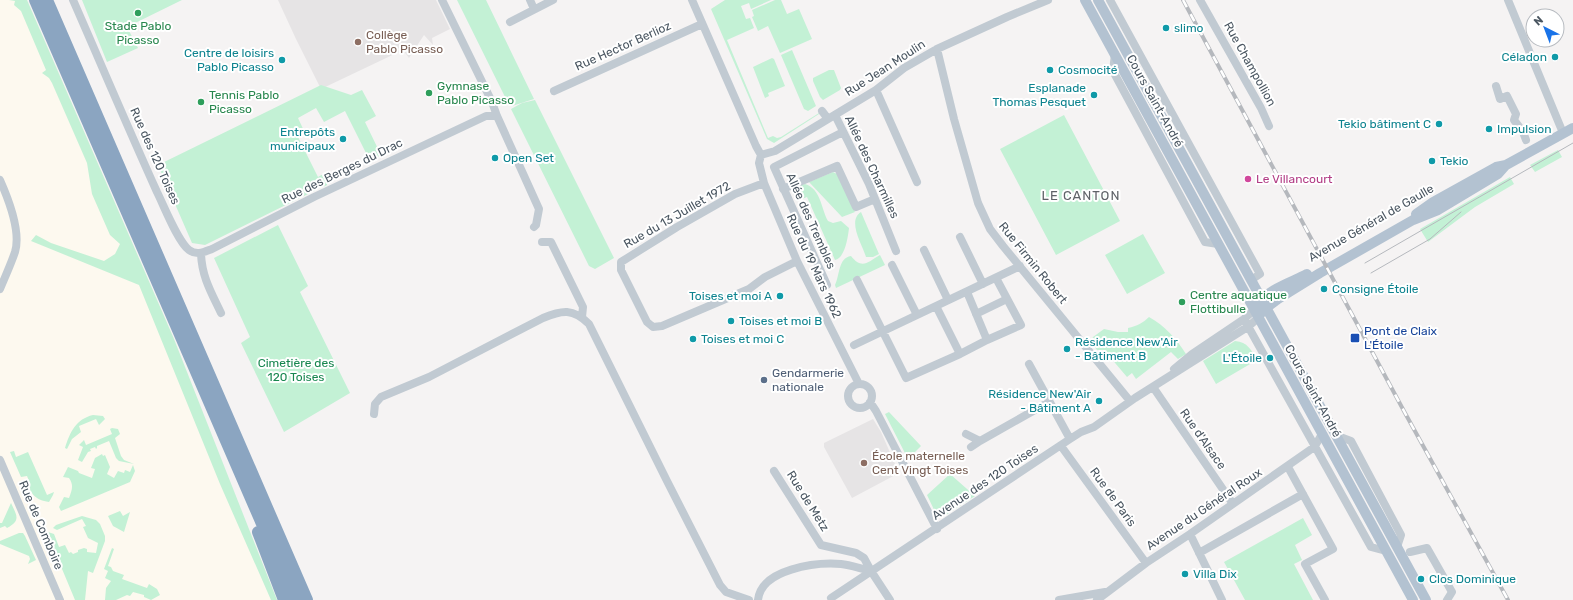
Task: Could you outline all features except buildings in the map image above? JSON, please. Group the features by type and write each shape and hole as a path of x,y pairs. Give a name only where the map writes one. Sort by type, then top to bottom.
{"highway":[{"path":"35,0 295,600"},
{"path":"46,0 307,600"},
{"path":"246,486 258,534 284,600"}],"main road":[{"name":"Cours Saint-André","path":"1084,0 1115,54 1413,600"},
{"name":"Cours Saint-André","path":"1098,0 1426,600"},
{"name":"Avenue Général de Gaulle","path":"1256,314 1264,303 1283,286 1326,266 1411,218 1433,202 1496,167 1506,165 1573,128"}],"street":[{"name":"Rue des 120 Toises","path":"73,0 170,218 183,244 188,250 200,254"},
{"path":"442,0 492,102 539,209 536,225 534,227"},
{"path":"530,0 534,9"},
{"path":"510,22 553,0"},
{"path":"692,0 756,146 761,154"},
{"name":"Rue Jean Moulin","path":"761,154 775,151 876,90 904,68 937,49 1048,0"},
{"name":"Cours Saint-André","path":"1110,0 1260,274 1251,280"},
{"name":"Rue Champollion","path":"1200,0 1261,108 1269,126"},
{"path":"1508,0 1563,133"},
{"name":"Rue Hector Berlioz","path":"554,91 702,24"},
{"name":"Rue Firmin Robert","path":"937,49 954,119 978,203 990,229 1130,402"},
{"name":"Cours Saint-André","path":"1156,86 1156,94 1160,101 1159,112"},
{"path":"1496,86 1500,99 1507,96 1516,114 1514,120 1526,140"},
{"path":"876,90 917,182"},
{"name":"Allée des Charmilles","path":"822,111 831,117 843,132 869,184 896,251"},
{"name":"Rue des Berges du Drac","path":"200,254 408,152 486,116 497,116"},
{"name":"Allée des Trembles","path":"827,285 774,167 843,132"},
{"name":"Rue du 19 Mars 1962","path":"761,154 759,163 764,183 797,261 859,384 870,390 870,402 937,529"},
{"path":"783,189 837,166 856,207 875,200"},
{"path":"0,180 8,198 15,225 15,250 0,289"},
{"name":"Rue du 13 Juillet 1972","path":"764,183 735,194 677,227 621,262 620,270 647,322 653,327 662,326 749,288 765,277 797,261"},
{"path":"1224,230 1236,232"},
{"path":"960,237 983,284"},
{"path":"542,242 551,242 583,307 582,316"},
{"path":"924,250 948,300"},
{"path":"200,254 204,279 221,313"},
{"path":"892,265 917,315"},
{"path":"854,345 1020,266"},
{"path":"857,280 906,378 1021,325 996,278"},
{"path":"967,292 987,340"},
{"path":"976,314 1007,299"},
{"path":"936,306 960,354"},
{"path":"374,414 375,404 381,397 428,377 543,318 557,312 571,312 582,316 589,324 720,585 726,592 749,600"},
{"name":"Avenue des 120 Toises","path":"831,598 937,529 1070,439 1081,432 1094,427 1247,323 1256,314"},
{"name":"Cours Saint-André","path":"1247,323 1371,547 1386,551"},
{"path":"1029,364 1070,439"},
{"path":"859,384 849,391 849,401 853,406 859,408 865,407 870,402"},
{"name":"Rue d'Alsace","path":"1153,387 1233,504"},
{"path":"971,447 1049,402"},
{"path":"966,434 980,441"},
{"name":"Avenue du Général Roux","path":"1097,600 1146,563 1288,467 1315,446 1322,434"},
{"name":"Cours Saint-André","path":"1335,435 1351,442 1401,535 1397,547"},
{"name":"Rue de Paris","path":"1061,446 1146,563"},
{"name":"Rue de Comboire","path":"0,460 59,599"},
{"path":"1352,466 1367,472"},
{"path":"1288,467 1333,549 1306,564 1325,600"},
{"name":"Rue de Metz","path":"774,471 821,545 856,553 864,558 890,600"},
{"path":"1199,552 1303,494"},
{"path":"1190,534 1222,600"},
{"path":"1410,552 1428,548 1452,592 1447,600"},
{"path":"758,600 759,592 762,586 774,577 796,567 816,564 842,564 871,571"},
{"path":"1059,600 1108,592"}],"shaded area":[{"path":"0,0 17,0 117,230 272,600 0,600"},
{"name":"Collège Pablo Picasso","path":"278,0 436,0 450,29 432,38 433,45 424,35 409,58 403,50 321,89"},
{"name":"École maternelle Cent Vingt Toises","path":"873,419 881,432 899,473 852,498 824,447 824,443"}],"green space":[{"path":"9,0 27,0 174,339 277,600 271,600 220,484 139,285 31,241 36,235 51,243 104,261 115,254 120,244 110,235 92,194 87,163 52,83 49,78 42,73 46,70 21,11 14,5 15,1"},
{"path":"82,0 182,0 127,27 138,48 107,62"},
{"path":"457,0 486,0 534,99 512,106 509,105"},
{"path":"725,0 771,0 751,9 749,3 741,6 746,19 750,18 754,28 727,40 768,138 773,136 777,138 781,137 819,113 774,143 767,139 711,9"},
{"path":"775,0 781,0 787,14 799,9 812,39 780,53 768,26 758,31 752,17 754,16 752,10"},
{"path":"792,50 816,106 808,111 804,109 781,55"},
{"path":"772,58 774,59 785,86 768,93 769,96 765,98 753,67"},
{"path":"829,70 834,70 841,88 823,100 820,97 813,78"},
{"path":"321,85 351,95 362,90 376,116 365,122 381,155 370,161 345,111 324,122 316,108 298,118 305,133 298,137 318,177 323,174 327,175 327,185 323,187 321,183 323,182 321,179 315,182 318,189 205,245 192,243 158,165"},
{"path":"535,100 614,258 595,269 589,266 511,109 522,103"},
{"path":"1064,115 1120,221 1056,255 1000,149"},
{"path":"1558,150 1562,157 1535,172 1530,165"},
{"path":"833,172 837,174 855,212 842,217 809,182"},
{"path":"1510,177 1514,184 1475,207 1428,242 1420,229"},
{"path":"805,184 810,186 817,194 828,221 833,223 841,221 849,228 844,251 835,260 807,197 797,201 791,189"},
{"path":"861,212 879,254 873,257 866,257 855,227 857,216"},
{"name":"Cimetière des 120 Toises","path":"278,225 308,286 300,292 350,393 284,432 241,343 250,337 214,258"},
{"path":"1143,234 1165,273 1127,294 1105,255"},
{"path":"880,255 885,265 836,288 835,285 840,268 847,257 851,256 858,263 862,264"},
{"path":"1149,317 1170,333 1186,354 1178,359 1171,352 1136,379 1132,373 1127,377 1104,350 1097,350 1091,342 1093,337 1104,329 1118,332 1128,332 1128,328 1140,324"},
{"path":"1235,341 1246,345 1257,360 1216,384 1203,361"},
{"path":"889,412 921,446 908,459 885,414"},
{"path":"93,415 103,416 105,419 99,425 96,419 79,426 81,432 72,439 67,449 65,448 74,427 82,420"},
{"path":"110,429 118,429 120,434 115,438 121,456 124,460 134,464 119,461 116,458 109,441 97,446 96,449 95,447 90,449 91,451 88,452 82,462 78,460 83,447 79,445 84,440 86,445 112,434"},
{"path":"14,451 16,457 28,452 47,495 54,492 49,502 40,500 34,496 26,483 29,481 27,476 21,477 10,452"},
{"path":"102,454 103,456 105,455 110,467 107,474 114,478 118,471 124,473 125,470 130,472 133,465 135,471 130,482 61,511 59,507 64,497 69,498 72,490 72,483 69,478 63,477 68,467 92,478 95,469 91,468 95,458"},
{"path":"950,474 975,496 941,518 938,518 927,495"},
{"path":"11,503 16,515 16,520 7,528 5,526 0,528 0,523 2,523"},
{"path":"120,511 123,516 130,512 124,532 113,526 108,516"},
{"path":"82,516 96,520 100,524 105,536 105,541 93,573 88,571 85,600 75,600 47,533 54,534 59,547 65,545 69,553 71,552 73,554 84,548 87,549 87,552 96,553 98,543 88,538 83,527 86,526 82,519 57,530 53,528 56,525"},
{"path":"1303,518 1312,535 1295,545 1302,560 1294,564 1313,600 1245,600 1224,562"},
{"path":"19,533 23,533 25,536 36,560 28,564 30,559 29,556 0,544 0,541"},
{"path":"112,548 114,549 108,566 111,567 113,571 124,575 122,579 147,588 149,584 157,589 160,595 151,600 144,597 144,595 133,592 130,596 127,595 116,600 105,600 106,588 111,581 105,578 108,571 104,569"}],"tram line":[{"path":"1365,263 1573,143"},
{"path":"1371,273 1430,239 1461,212"}],"railway":[{"path":"1183,0 1405,413 1508,600"}],"place":[{"name":"Stade Pablo Picasso","path":"138,13"},
{"name":"slimo","path":"1166,28"},
{"name":"Collège Pablo Picasso","path":"358,42"},
{"name":"Céladon","path":"1555,57"},
{"name":"Centre de loisirs Pablo Picasso","path":"282,60"},
{"name":"Cosmocité","path":"1050,70"},
{"name":"Gymnase Pablo Picasso","path":"429,93"},
{"name":"Esplanade Thomas Pesquet","path":"1094,95"},
{"name":"Tennis Pablo Picasso","path":"201,102"},
{"name":"Tekio bâtiment C","path":"1439,124"},
{"name":"Impulsion","path":"1489,129"},
{"name":"Entrepôts municipaux","path":"343,139"},
{"name":"Open Set","path":"495,158"},
{"name":"Tekio","path":"1432,161"},
{"name":"Le Villancourt","path":"1248,179"},
{"name":"Consigne Étoile","path":"1324,289"},
{"name":"Toises et moi A","path":"780,296"},
{"name":"Centre aquatique Flottibulle","path":"1182,302"},
{"name":"Toises et moi B","path":"731,321"},
{"name":"Pont de Claix L'Étoile","path":"1355,338"},
{"name":"Toises et moi C","path":"693,339"},
{"name":"Résidence New'Air - Bâtiment B","path":"1067,349"},
{"name":"L'Étoile","path":"1270,358"},
{"name":"Gendarmerie nationale","path":"764,380"},
{"name":"Résidence New'Air - Bâtiment A","path":"1099,401"},
{"name":"École maternelle Cent Vingt Toises","path":"864,463"},
{"name":"Villa Dix","path":"1185,574"},
{"name":"Clos Dominique","path":"1421,579"}],"district":[{"name":"LE CANTON","path":"1081,195"}]}
